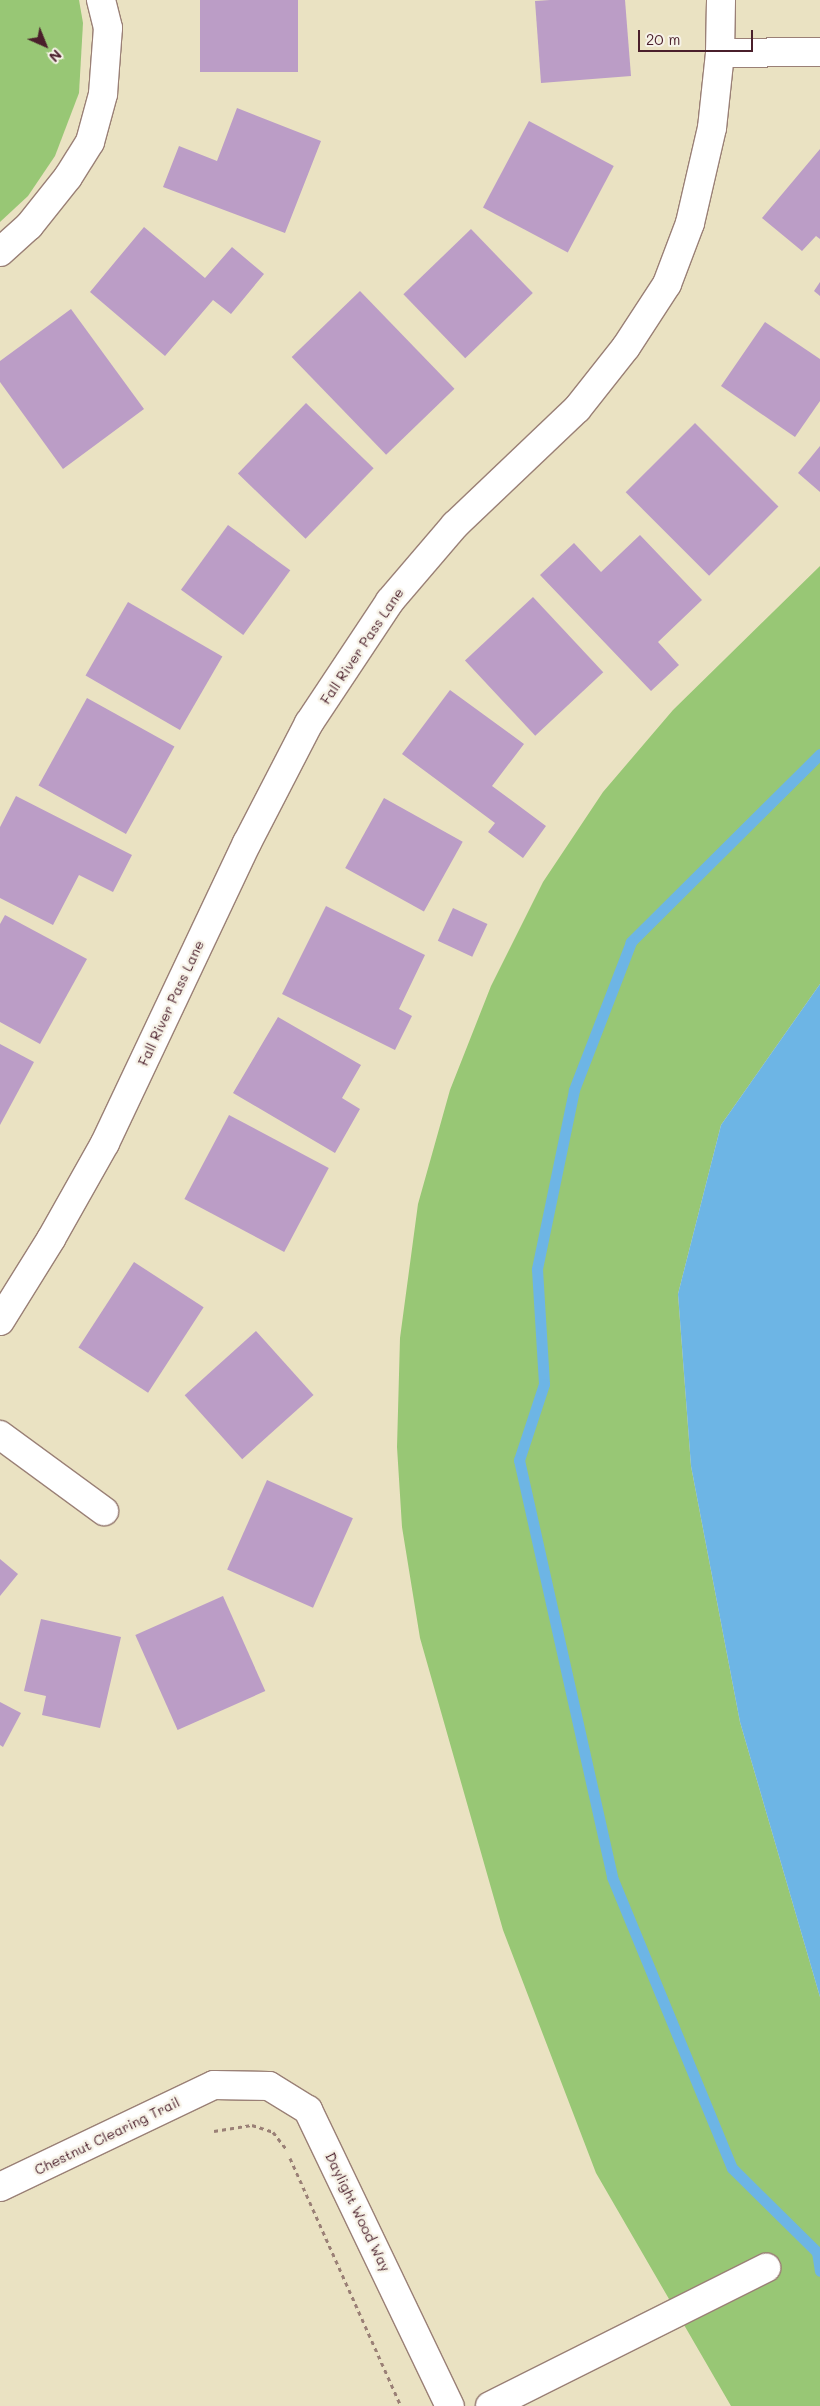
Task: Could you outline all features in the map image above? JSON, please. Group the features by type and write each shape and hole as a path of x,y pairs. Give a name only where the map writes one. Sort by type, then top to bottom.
{"street":[{"path":"0,252 34,219 68,177 90,142 103,94 108,28 101,0"},
{"name":"Fall River Pass Lane","path":"0,1321 105,1143 247,843 309,723 390,601 455,525 578,409 626,347 667,284 690,223 710,138 720,53 722,0"},
{"path":"720,53 820,52"},
{"path":"0,1434 104,1511"},
{"name":"Chestnut Clearing Trail","path":"0,2187 214,2085"},
{"name":"Daylight Wood Way","path":"214,2085 269,2086 308,2110 450,2406"},
{"path":"490,2406 766,2268"}],"path":[{"path":"214,2131 252,2126 273,2132 286,2150 401,2406"}],"green space":[{"path":"0,0 79,0 83,23 79,93 55,156 28,196 0,222"},
{"path":"820,566 820,984 721,1125 678,1294 691,1466 740,1722 820,1997 820,2406 731,2406 596,2173 503,1930 420,1638 402,1527 397,1447 400,1338 418,1204 450,1090 491,986 543,882 603,792 673,710"}],"water":[{"path":"820,984 820,1997 740,1722 691,1466 678,1294 721,1125"}],"building":[{"path":"200,0 298,0 298,72 200,72"},
{"path":"625,0 631,76 541,83 535,1"},
{"path":"237,108 321,141 285,233 163,187 179,146 217,161"},
{"path":"529,121 614,166 568,253 483,208"},
{"path":"820,149 820,239 816,236 802,251 762,218"},
{"path":"144,227 205,278 232,247 264,274 231,314 213,300 165,356 90,292"},
{"path":"471,229 533,293 465,358 403,294"},
{"path":"820,282 820,296 814,291"},
{"path":"360,291 454,389 386,455 292,357"},
{"path":"71,309 144,409 63,469 0,382 0,361"},
{"path":"765,322 820,359 820,401 795,437 721,386"},
{"path":"306,403 374,468 306,539 238,473"},
{"path":"695,423 778,506 709,576 626,492"},
{"path":"820,446 820,492 798,473"},
{"path":"228,525 290,570 243,635 181,590"},
{"path":"640,535 702,600 658,642 679,665 651,691 540,575 574,543 601,572"},
{"path":"533,597 603,672 535,736 465,660"},
{"path":"128,602 222,656 180,730 86,676"},
{"path":"450,690 524,744 492,786 546,826 523,858 488,832 495,823 402,754"},
{"path":"87,698 174,746 126,834 39,785"},
{"path":"16,796 132,855 113,892 79,875 53,925 0,898 0,827"},
{"path":"384,798 463,842 424,912 345,868"},
{"path":"326,906 425,955 399,1009 412,1016 395,1050 282,994"},
{"path":"453,908 487,924 472,957 438,941"},
{"path":"5,915 87,959 40,1044 0,1022 0,924"},
{"path":"278,1017 361,1065 342,1098 360,1109 335,1153 233,1093"},
{"path":"0,1044 34,1062 0,1125"},
{"path":"229,1115 329,1168 284,1252 184,1199"},
{"path":"134,1262 204,1307 148,1393 78,1348"},
{"path":"256,1331 314,1395 242,1459 185,1395"},
{"path":"267,1480 353,1518 313,1608 227,1570"},
{"path":"0,1559 18,1574 0,1596"},
{"path":"223,1596 265,1691 178,1730 135,1635"},
{"path":"41,1619 121,1637 100,1728 42,1715 46,1696 24,1691"},
{"path":"0,1702 21,1713 3,1747 0,1745"}],"waterway":[{"path":"820,754 631,942 574,1090 537,1269 544,1384 519,1460 612,1877 732,2168 817,2252 820,2271"}]}
